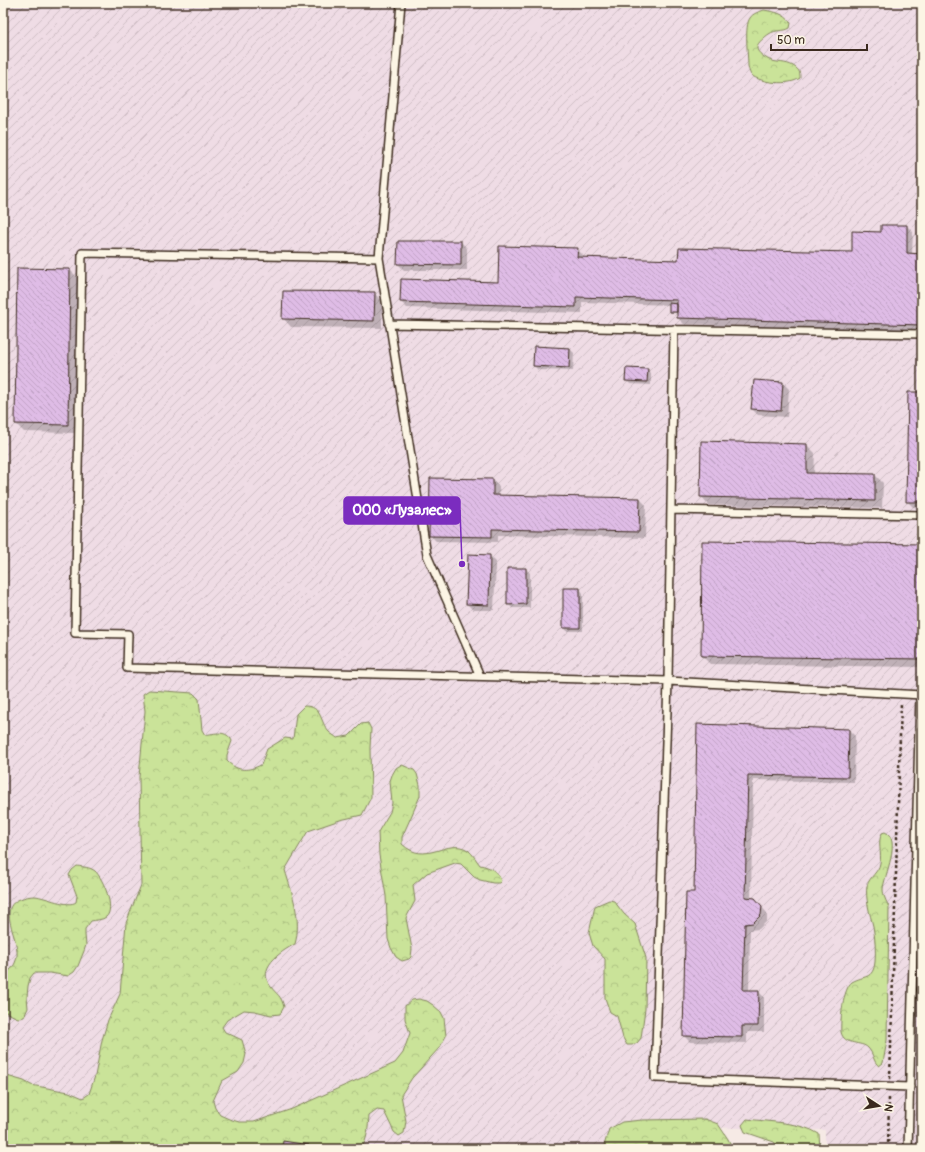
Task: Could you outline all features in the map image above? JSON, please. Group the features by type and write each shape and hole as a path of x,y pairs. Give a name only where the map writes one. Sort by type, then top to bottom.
{"lane":[{"path":"400,3 379,258 427,555 480,676"},
{"path":"379,258 82,253 75,633 128,634 127,668 668,680 921,695 908,1149"},
{"path":"389,324 922,334"},
{"path":"674,329 668,680 655,1078 910,1087"},
{"path":"671,510 922,515"}],"path":[{"path":"888,1149 902,694"}],"shaded area":[{"path":"3,3 922,3 922,1149 825,1149 825,1130 614,1125 610,1149 3,1149"}],"green space":[{"path":"764,10 776,12 791,23 790,28 772,32 766,36 758,44 758,51 762,56 770,60 793,66 799,71 800,78 782,83 768,82 751,75 748,66 748,22 753,15"},
{"path":"149,690 193,693 199,699 202,730 205,735 220,733 227,735 230,738 232,741 227,755 227,761 239,769 247,769 261,765 267,749 285,738 293,739 296,714 304,706 318,711 326,728 337,738 349,736 361,724 368,723 371,729 371,797 362,815 340,820 308,831 285,870 297,916 297,935 295,944 283,951 272,961 266,973 267,980 280,998 284,1007 280,1014 271,1015 244,1010 227,1020 222,1027 225,1032 242,1040 246,1054 244,1063 238,1072 222,1081 213,1101 215,1108 220,1115 239,1122 254,1122 292,1109 395,1063 403,1053 410,1033 405,1019 405,1006 412,1000 419,999 427,1001 441,1012 444,1018 446,1036 440,1047 412,1078 401,1095 406,1121 404,1133 399,1136 394,1132 384,1111 377,1110 369,1116 368,1129 361,1149 3,1149 3,1076 24,1081 31,1085 69,1092 83,1098 89,1094 95,1076 102,1040 108,1020 120,994 126,923 141,885 139,777 145,711 143,694"},
{"path":"402,765 414,770 417,774 420,785 420,796 402,837 402,844 419,853 428,853 452,847 460,847 468,850 480,865 490,868 496,872 501,881 499,883 493,883 480,880 474,877 461,864 455,863 427,873 413,885 415,901 406,918 412,949 411,957 402,961 396,957 388,939 386,896 379,855 378,832 390,812 392,803 390,781 392,775 396,768"},
{"path":"885,832 890,836 892,850 883,889 884,896 889,907 887,1040 883,1063 879,1066 868,1048 849,1041 843,1036 841,1027 844,998 849,985 852,982 870,974 874,968 875,939 867,901 867,886 879,866 880,840 882,833"},
{"path":"77,866 86,867 95,871 102,880 109,901 109,913 105,918 91,921 85,929 86,945 78,966 74,972 68,976 50,973 34,973 30,978 28,986 28,1008 24,1017 18,1018 5,1012 3,1007 3,977 14,965 17,955 10,921 10,908 15,902 22,898 31,896 68,904 76,902 77,896 69,875"},
{"path":"609,900 614,901 624,914 635,924 646,958 645,1009 641,1038 637,1043 632,1045 627,1045 623,1038 617,1016 610,1012 605,998 605,959 593,946 589,933 595,906"},
{"path":"705,1119 718,1124 733,1149 603,1149 609,1129 622,1122 642,1120"},
{"path":"747,1119 784,1123 812,1130 819,1134 820,1149 780,1149 774,1142 745,1132 742,1125"}],"building":[{"path":"881,225 907,225 907,253 922,254 922,325 677,318 677,300 576,297 576,307 400,302 401,279 498,282 499,246 578,248 577,257 678,260 679,248 852,252 852,231 881,232"},
{"path":"398,241 461,241 461,265 397,264"},
{"path":"17,268 70,269 68,425 15,424"},
{"path":"283,291 375,292 374,321 282,319"},
{"path":"669,303 677,304 677,312 669,312"},
{"path":"534,346 570,348 569,368 533,366"},
{"path":"626,368 648,369 647,382 625,381"},
{"path":"754,380 783,382 781,411 751,409"},
{"path":"908,392 922,392 922,502 906,502"},
{"path":"701,441 807,444 807,473 875,474 875,501 700,497"},
{"path":"430,478 493,479 493,495 640,498 639,532 492,529 492,537 429,536"},
{"path":"702,541 922,544 922,659 701,656"},
{"path":"468,554 490,555 489,605 466,604"},
{"path":"507,568 526,568 526,604 507,605"},
{"path":"563,588 580,588 580,628 563,628"},
{"path":"697,724 849,729 848,777 748,775 745,897 755,898 762,906 761,915 753,923 745,924 743,990 759,990 758,1026 742,1026 742,1037 683,1036 686,892 694,892"},
{"path":"283,1141 309,1145 308,1149 282,1149"}],"place":[{"name":"ООО «Лузалес»","path":"462,564"}]}
